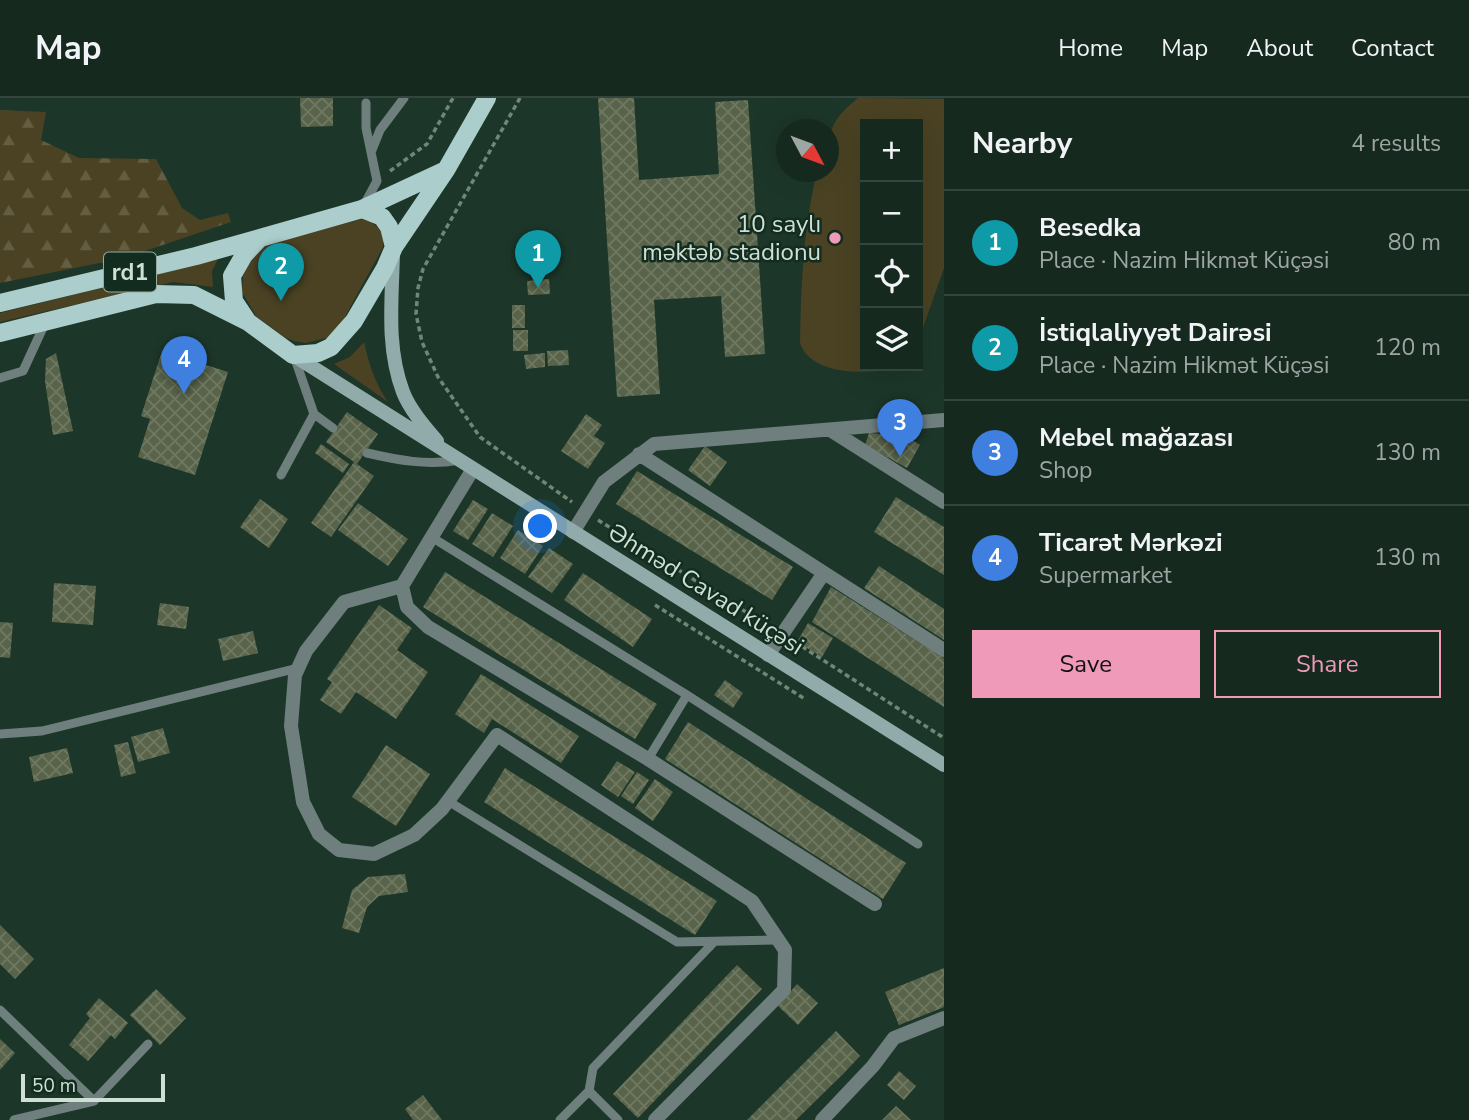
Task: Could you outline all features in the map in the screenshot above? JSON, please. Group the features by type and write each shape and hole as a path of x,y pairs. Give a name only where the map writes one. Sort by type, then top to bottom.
{"main road":[{"path":"446,170 362,208 260,238 244,255 232,276 234,300 248,322 293,355 318,353 331,347 354,321 377,284 394,247 446,170 487,98"},
{"path":"362,208 382,217 390,227 394,247"},
{"name":"rd1","path":"0,303 260,238"},
{"name":"rd1","path":"0,332 156,294 194,295 248,322"}],"street":[{"path":"394,247 390,338 395,363 404,394 444,451"},
{"name":"Əhməd Cavad küçəsi","path":"293,355 944,765"},
{"path":"573,532 604,482 654,444 944,420"},
{"path":"832,431 944,502"},
{"path":"639,454 944,650"},
{"path":"473,469 402,586 344,602 306,651 295,675 291,726 303,802 318,834 339,850 374,854 414,835 448,801 497,735 752,901 785,950 784,990 655,1120"},
{"path":"768,655 824,573"},
{"path":"402,586 407,607 428,627 648,759 874,904"},
{"path":"822,1120 873,1066 894,1038 944,1018"}],"lane":[{"path":"371,152 380,130 404,98"},
{"path":"362,208 377,181 366,128 366,103"},
{"path":"0,378 23,371 46,321"},
{"path":"293,355 314,414 333,428"},
{"path":"281,475 314,414"},
{"path":"367,453 397,460 444,463 459,460"},
{"path":"433,538 687,695 918,844"},
{"path":"0,734 42,731 298,668"},
{"path":"648,759 687,695"},
{"path":"448,801 677,942 778,940"},
{"path":"560,1120 589,1091 593,1068 714,942"},
{"path":"0,1010 94,1101"},
{"path":"14,1120 94,1101 148,1044"},
{"path":"589,1091 618,1120"}],"path":[{"path":"377,181 427,144 453,98"}],"green space":[{"name":"10 saylı məktəb stadionu","path":"858,98 944,99 944,268 923,328 923,119 860,119 860,371 874,371 858,372 843,371 829,367 806,354 800,343 804,257 815,182 839,182 838,119"},
{"path":"0,110 46,112 41,140 79,158 156,159 182,208 200,220 228,213 231,222 124,258 0,283"},
{"path":"363,219 379,228 383,236 383,247 340,326 330,337 306,343 294,341 284,337 256,316 242,292 243,275 248,264 269,242"},
{"path":"218,259 212,271 213,287 173,282 0,322 0,313"},
{"path":"364,342 379,388 388,402 334,364 350,357"}],"building":[{"path":"300,98 333,98 333,126 301,127"},
{"path":"598,98 634,98 639,180 719,174 715,102 748,100 765,354 725,357 721,296 654,300 660,394 617,397"},
{"path":"549,279 550,294 528,295 527,281"},
{"path":"512,305 525,305 525,328 512,328"},
{"path":"513,330 528,330 528,351 513,351"},
{"path":"568,350 569,365 548,366 547,351"},
{"path":"162,351 228,372 195,475 138,457 150,419 141,416"},
{"path":"56,353 73,431 53,435 45,381 46,359"},
{"path":"545,353 545,367 526,369 524,355"},
{"path":"347,412 378,434 357,464 374,476 331,537 311,523 354,462 326,442"},
{"path":"586,414 602,425 594,436 605,443 588,469 561,451"},
{"path":"869,433 906,436 920,445 907,468 865,445"},
{"path":"321,444 349,464 343,473 315,453"},
{"path":"705,446 727,462 710,486 688,470"},
{"path":"637,471 793,567 772,600 616,504"},
{"path":"896,497 944,527 944,575 874,532"},
{"path":"260,499 288,519 269,548 240,527"},
{"path":"473,500 488,509 468,540 453,531"},
{"path":"358,503 408,539 388,566 338,530"},
{"path":"492,513 513,526 493,557 472,544"},
{"path":"518,530 543,546 525,574 500,558"},
{"path":"549,548 573,564 552,593 528,577"},
{"path":"879,566 944,609 944,640 864,588"},
{"path":"445,572 657,704 635,739 423,607"},
{"path":"583,573 652,619 633,647 564,600"},
{"path":"54,583 96,586 93,625 52,622"},
{"path":"831,587 944,658 944,707 812,622"},
{"path":"160,603 189,607 186,629 157,625"},
{"path":"379,605 412,628 397,650 428,672 396,719 356,692 341,714 320,700 332,682 327,679"},
{"path":"0,622 13,623 10,658 0,657"},
{"path":"808,623 833,638 822,657 797,642"},
{"path":"253,631 258,653 223,661 218,639"},
{"path":"481,674 579,736 561,763 492,719 484,733 455,714"},
{"path":"725,680 743,693 733,708 714,695"},
{"path":"688,722 906,863 883,899 665,759"},
{"path":"163,728 170,753 138,762 131,737"},
{"path":"128,742 136,773 121,777 114,745"},
{"path":"386,745 430,774 396,826 352,797"},
{"path":"67,748 73,773 34,782 29,757"},
{"path":"617,761 635,772 618,797 601,785"},
{"path":"505,768 717,901 695,935 484,802"},
{"path":"637,772 649,780 633,804 621,796"},
{"path":"655,779 673,792 653,821 635,808"},
{"path":"405,874 408,892 379,896 367,907 359,933 342,928 352,890 368,877"},
{"path":"0,925 34,959 15,979 0,964"},
{"path":"737,965 762,989 638,1118 613,1094"},
{"path":"944,968 944,1007 899,1025 885,992"},
{"path":"797,984 818,1003 798,1025 778,1006"},
{"path":"156,989 186,1018 160,1045 130,1015"},
{"path":"99,998 128,1023 115,1039 111,1035 88,1061 69,1045 90,1018 86,1014"},
{"path":"836,1031 860,1056 843,1074 796,1120 747,1120"},
{"path":"0,1039 15,1053 0,1070"},
{"path":"899,1071 916,1086 904,1100 887,1085"},
{"path":"423,1095 442,1120 413,1120 405,1109"},
{"path":"896,1106 911,1120 882,1120"}],"place":[{"name":"10 saylı məktəb stadionu","path":"835,238"},
{"name":"Besedka","path":"538,288"},
{"name":"İstiqlaliyyət Dairəsi","path":"281,301"},
{"name":"Ticarət Mərkəzi","path":"184,394"},
{"name":"Mebel mağazası","path":"900,457"}]}
